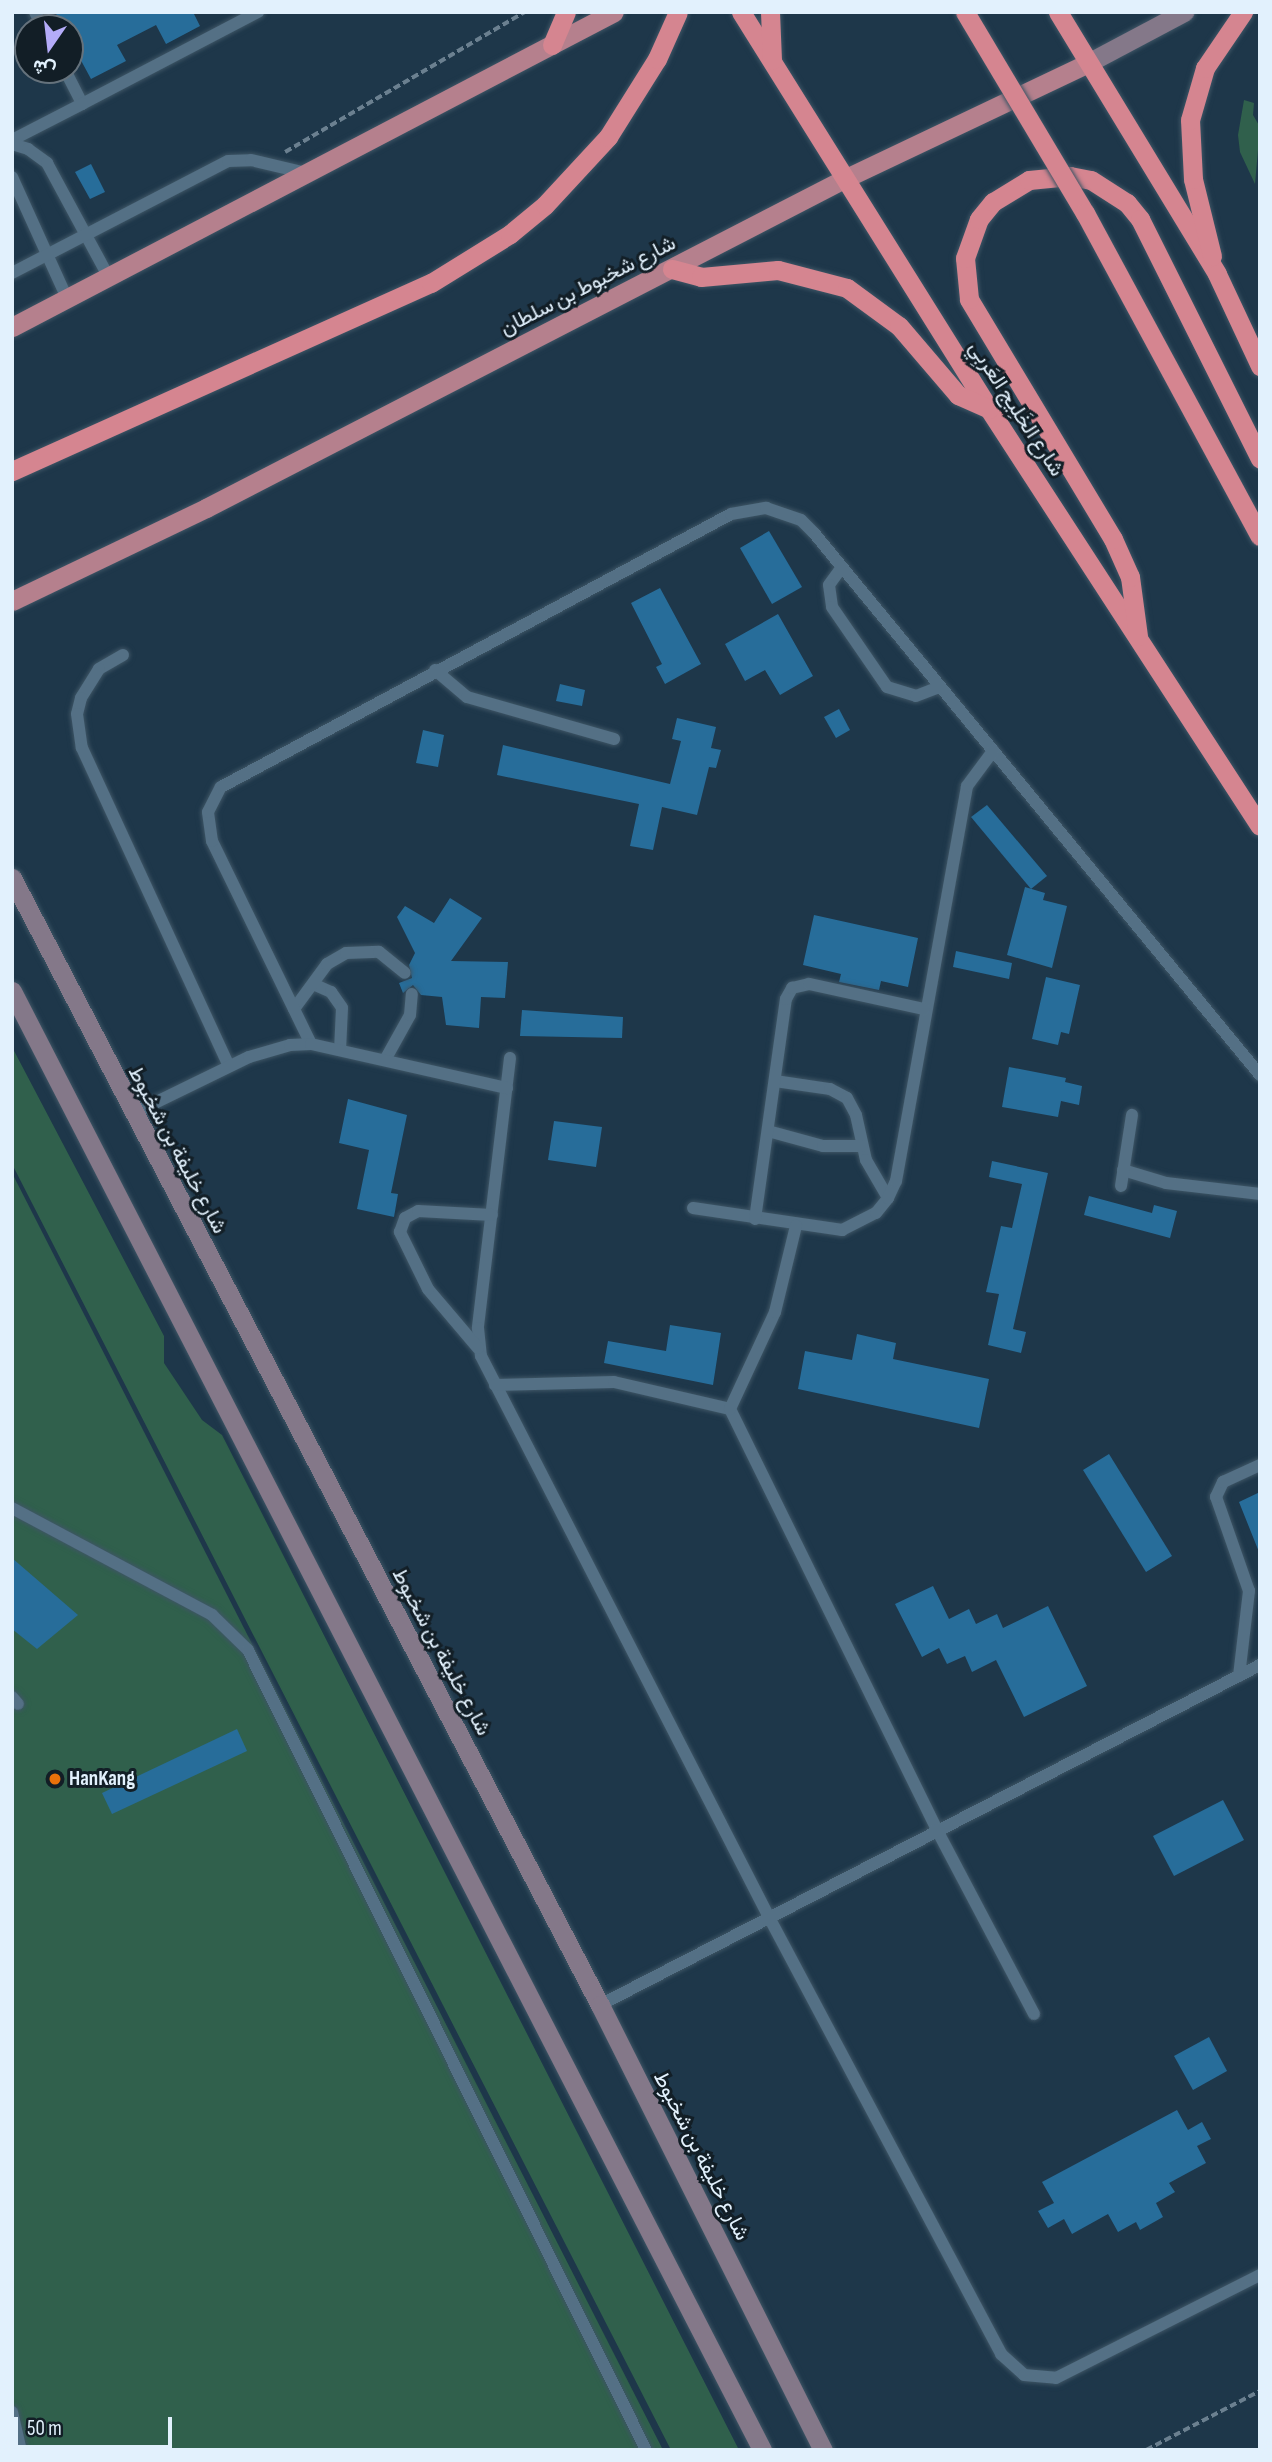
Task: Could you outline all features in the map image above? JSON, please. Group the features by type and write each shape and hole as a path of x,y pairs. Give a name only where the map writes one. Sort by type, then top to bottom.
{"highway":[{"path":"552,45 566,12"},
{"path":"12,471 431,282 500,241 545,205 608,137 652,69 678,12"},
{"name":"شارع الخَلِيج العَربِي","path":"741,12 989,409 1260,826"},
{"path":"770,12 772,62"},
{"path":"965,12 1085,213 1260,536"},
{"path":"1058,12 1217,274 1260,366"},
{"path":"1217,274 1193,179 1191,120 1205,68 1243,12"},
{"path":"1138,639 1135,597 1118,548 969,299 965,279 968,248 979,219 993,202 1029,180 1070,176 1091,180 1127,203 1140,219 1260,459"},
{"path":"673,269 701,277 758,269 797,272 847,288 899,326 958,395 989,409"}],"main road":[{"path":"12,327 614,12"},
{"name":"شارع شخبوط بن سلطان","path":"12,601 206,508 844,179 1088,62 1184,12"},
{"name":"شارع خليفة بن شخبوط","path":"12,878 132,1114 600,2005 823,2450"},
{"path":"12,991 762,2450"}],"lane":[{"path":"12,142 250,14"},
{"path":"72,84 82,104"},
{"path":"12,142 28,149 47,163 108,276"},
{"path":"12,273 228,161 251,159 306,173"},
{"path":"12,177 66,298"},
{"path":"311,1044 212,841 208,812 213,799 232,778 435,670 748,509 766,508 801,520 842,567 1260,1075"},
{"path":"842,567 829,585 832,607 887,687 916,696 940,687"},
{"path":"122,655 99,669 81,698 77,714 82,748 229,1066"},
{"path":"435,670 467,697 614,739"},
{"path":"693,1208 796,1226 842,1230 876,1213 888,1198 896,1181 924,1009 967,786 993,751"},
{"path":"294,1009 336,958 356,950 379,952 405,972"},
{"path":"313,984 331,992 342,1008 340,1050"},
{"path":"755,1219 786,999 797,984 924,1009"},
{"path":"385,1060 410,1015 412,994"},
{"path":"132,1114 269,1049 311,1044 507,1088"},
{"path":"478,1348 510,1058"},
{"path":"775,1081 839,1092 852,1106 872,1174 888,1198"},
{"path":"1121,1186 1132,1115"},
{"path":"768,1131 814,1144 862,1146"},
{"path":"1123,1170 1166,1183 1260,1194"},
{"path":"492,1214 418,1211 405,1219 400,1232 428,1289 478,1348 770,1919 1001,2354 1024,2375 1056,2378 1260,2275"},
{"path":"730,1409 775,1312 796,1226"},
{"path":"495,1385 614,1382 692,1397 730,1409 937,1829 1034,2014"},
{"path":"1239,1676 1255,1597 1216,1497 1223,1482 1260,1465"},
{"path":"12,1508 212,1615 248,1650 646,2450"},
{"path":"600,2005 770,1919 937,1829 1260,1665"},
{"path":"12,2412 21,2450"}],"path":[{"path":"1146,2450 1260,2391"}],"green space":[{"path":"1244,100 1254,103 1253,115 1260,127 1255,184 1240,152 1238,135"},
{"path":"12,1047 164,1336 164,1363 202,1420 222,1435 739,2450 671,2450 12,1164"},
{"path":"12,1173 663,2450 12,2450"}],"building":[{"path":"55,12 193,12 200,26 166,44 156,25 117,45 126,61 91,79 84,66 84,14"},
{"path":"91,164 105,192 90,199 75,172"},
{"path":"769,531 802,587 772,604 740,548"},
{"path":"660,588 701,664 665,684 656,667 662,664 631,603"},
{"path":"778,614 813,676 780,695 765,670 745,681 725,644"},
{"path":"560,684 585,690 582,706 556,701"},
{"path":"839,709 850,730 836,738 824,717"},
{"path":"677,718 716,727 711,748 721,750 716,768 709,767 697,815 662,807 653,850 630,846 639,804 497,775 503,745 670,784 681,741 672,739"},
{"path":"423,730 444,735 438,767 416,763"},
{"path":"987,805 1047,876 1031,889 971,817"},
{"path":"1025,887 1045,893 1043,900 1067,906 1052,968 1007,955"},
{"path":"450,898 482,918 451,961 508,962 505,998 481,997 479,1028 446,1025 442,997 421,995 413,985 403,993 399,983 412,978 409,965 415,953 397,917 405,906 434,923"},
{"path":"814,915 918,938 908,987 881,981 879,990 839,982 841,974 803,965"},
{"path":"956,951 1012,963 1009,979 953,967"},
{"path":"1046,977 1080,985 1069,1034 1061,1032 1058,1045 1032,1039"},
{"path":"522,1010 623,1017 622,1038 520,1036"},
{"path":"1009,1067 1066,1078 1065,1082 1082,1086 1079,1105 1061,1101 1058,1117 1002,1107"},
{"path":"348,1099 407,1115 391,1193 398,1194 394,1217 357,1209 369,1150 339,1143"},
{"path":"554,1121 602,1127 596,1167 548,1160"},
{"path":"992,1161 1048,1173 1013,1329 1026,1332 1021,1353 988,1345 999,1294 986,1292 1001,1226 1012,1228 1022,1184 989,1177"},
{"path":"1089,1196 1152,1213 1154,1205 1177,1211 1170,1238 1084,1215"},
{"path":"670,1325 721,1333 713,1385 604,1363 608,1341 666,1351"},
{"path":"857,1334 896,1343 893,1359 989,1379 979,1428 798,1389 805,1351 852,1360"},
{"path":"1109,1454 1172,1556 1146,1572 1083,1470"},
{"path":"1260,1492 1260,1552 1259,1552 1239,1502"},
{"path":"12,1558 78,1615 37,1649 12,1629"},
{"path":"933,1586 949,1619 969,1609 976,1624 997,1614 1003,1628 1048,1606 1087,1686 1024,1717 996,1660 972,1672 965,1656 947,1664 939,1648 922,1657 895,1604"},
{"path":"237,1729 247,1751 112,1814 102,1793"},
{"path":"1223,1800 1244,1840 1174,1876 1153,1836"},
{"path":"1209,2037 1227,2071 1193,2090 1174,2056"},
{"path":"1177,2110 1188,2130 1202,2122 1211,2139 1197,2146 1206,2163 1169,2183 1175,2192 1156,2203 1163,2217 1140,2230 1136,2222 1118,2232 1108,2214 1072,2234 1064,2219 1048,2228 1038,2211 1054,2203 1042,2182"}],"place":[{"name":"HanKang","path":"55,1779"}]}
